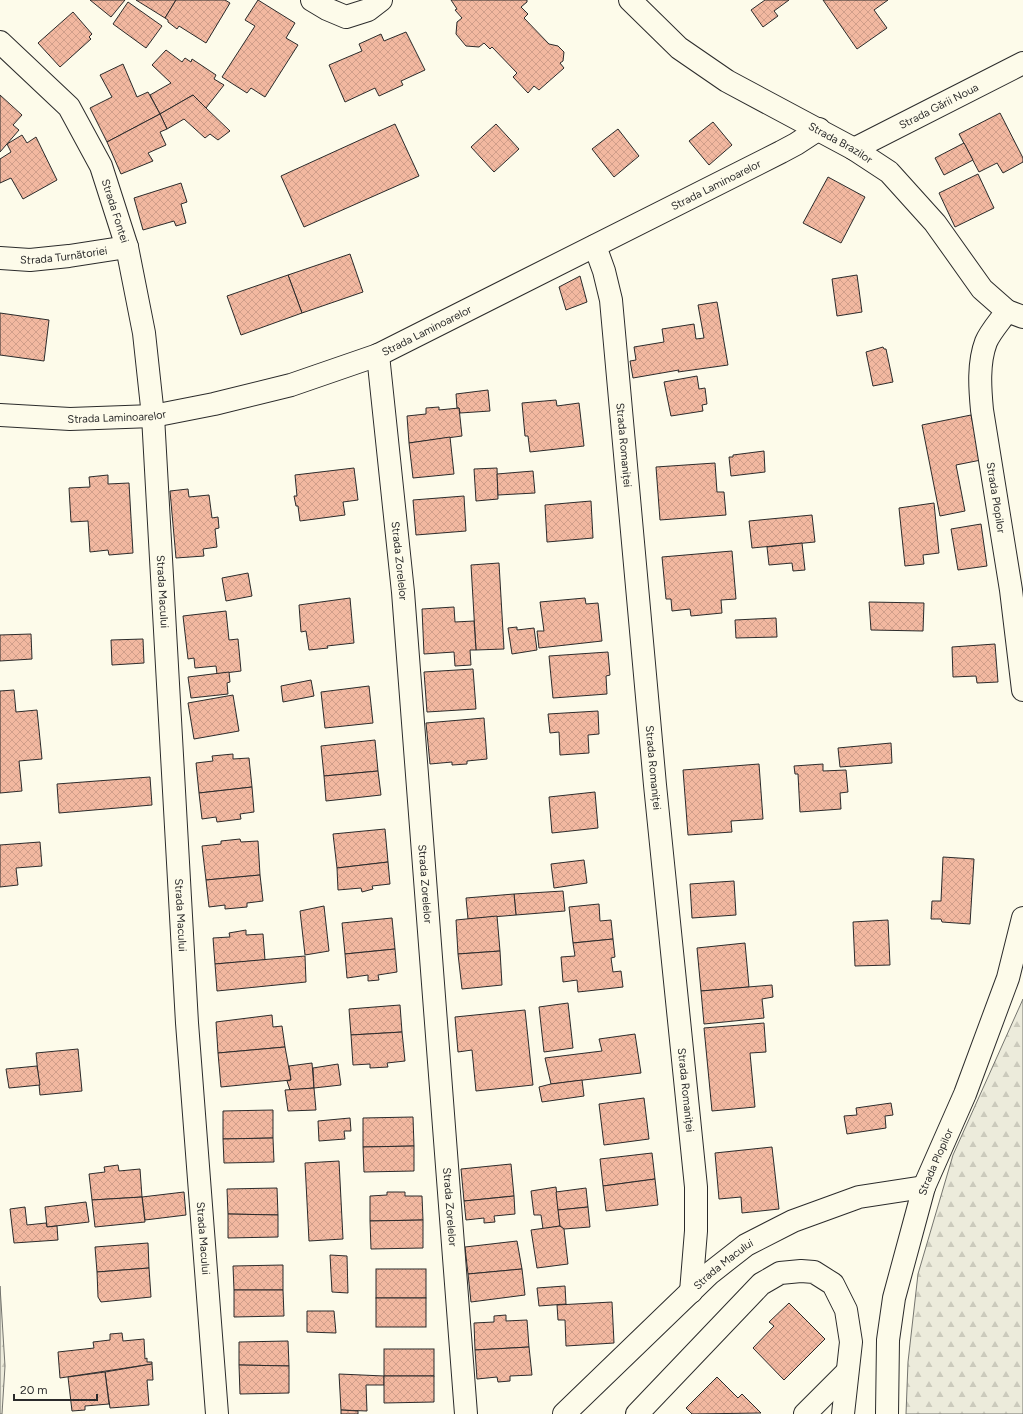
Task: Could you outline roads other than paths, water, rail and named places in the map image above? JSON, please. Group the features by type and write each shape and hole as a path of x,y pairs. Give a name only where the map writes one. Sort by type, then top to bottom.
{"street":[{"path":"312,0 327,9 346,17 368,10 381,0"},
{"name":"Strada Brazilor","path":"630,0 679,48 727,81 819,129 854,149 889,172 935,223 982,289 1015,314"},
{"name":"Strada Fontei","path":"0,42 69,107 101,166 127,247 144,333 153,416"},
{"name":"Strada Gării Noua","path":"854,149 1023,63"},
{"name":"Strada Laminoarelor","path":"0,415 70,419 153,416 214,404 291,385 378,355 796,144 819,129"},
{"name":"Strada Romaniței","path":"594,246 604,271 611,300 655,785 696,1187 696,1231 690,1292"},
{"name":"Strada Turnătoriei","path":"0,258 30,260 70,256 127,247"},
{"name":"Strada Plopilor","path":"1015,314 986,342 981,365 980,386 982,410 1011,590 1023,690"},
{"name":"Strada Zorelelor","path":"378,355 403,592 466,1414"},
{"name":"Strada Macului","path":"153,416 187,1023 217,1414"},
{"name":"Strada Plopilor","path":"887,1414 888,1340 894,1298 924,1187 965,1094 1008,978 1023,918"},
{"name":"Strada Macului","path":"564,1414 709,1274 746,1245 793,1221 859,1197 924,1187"},
{"path":"637,1414 761,1284 780,1273 801,1271 814,1272 833,1284 846,1310 851,1342 842,1414"},
{"path":"805,1414 847,1372"}]}
